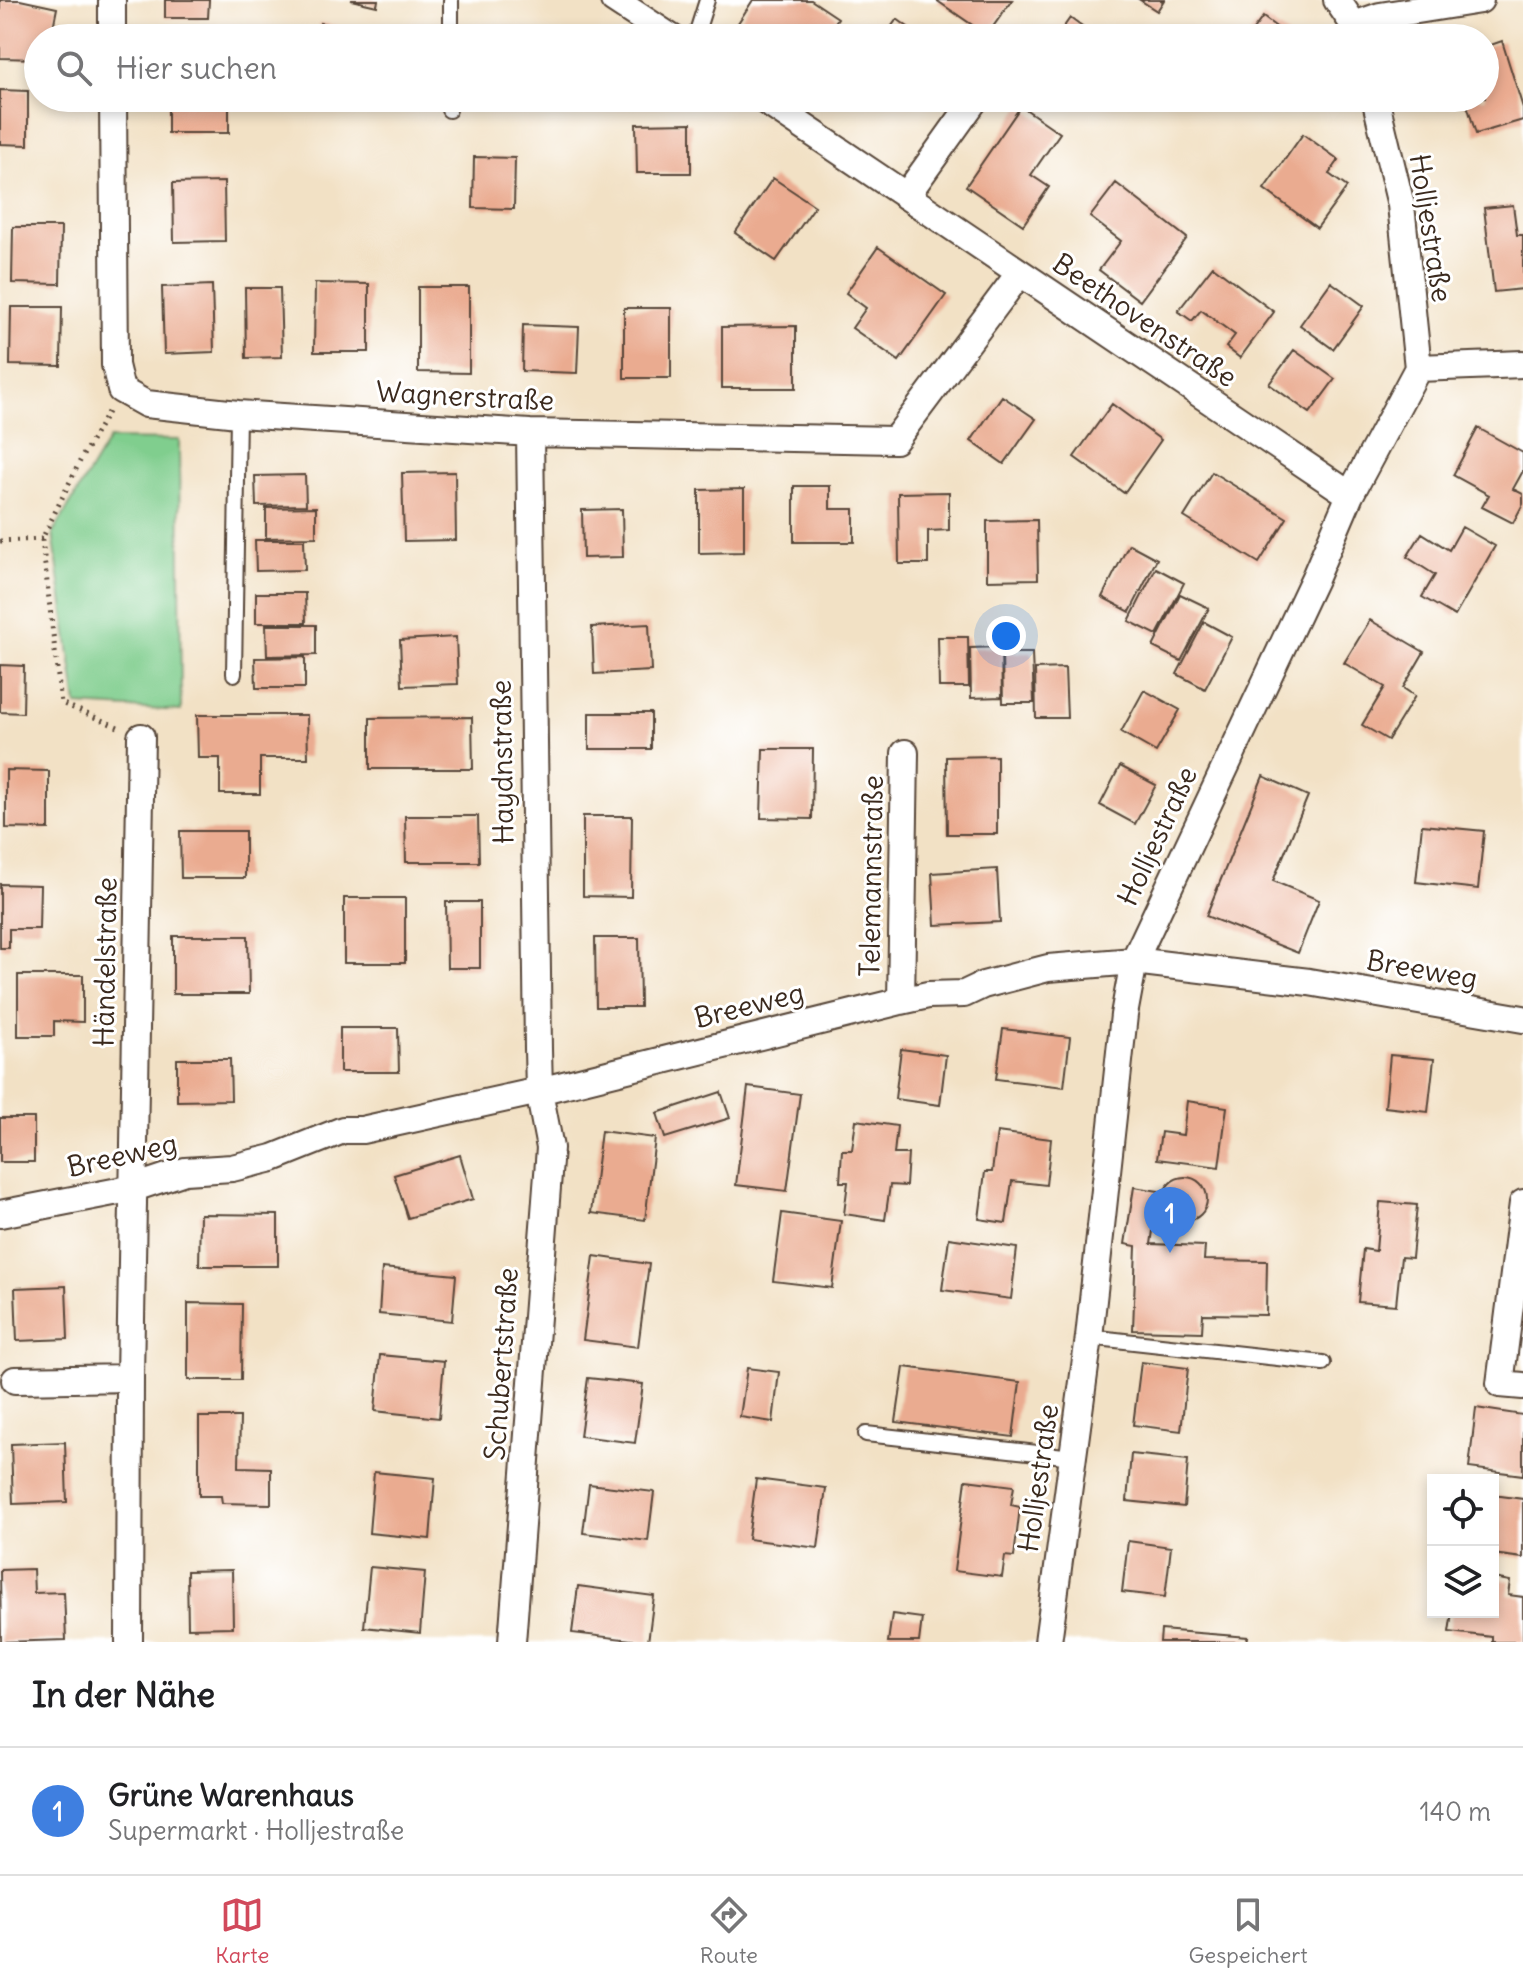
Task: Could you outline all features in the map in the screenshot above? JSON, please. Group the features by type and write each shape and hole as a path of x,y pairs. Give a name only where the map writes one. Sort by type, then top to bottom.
{"street":[{"path":"112,0 112,24"},
{"path":"614,0 651,24"},
{"path":"1337,0 1352,24"},
{"path":"1367,24 1380,16 1480,0"},
{"path":"113,112 115,365 121,390"},
{"name":"Beethovenstraße","path":"782,112 1350,495"},
{"path":"906,196 966,112"},
{"name":"Holljestraße","path":"1048,1642 1089,1337 1124,1015 1134,961 1315,577 1350,495 1418,368 1401,205 1378,112"},
{"name":"Wagnerstraße","path":"121,390 146,404 238,414 530,433 895,440 1019,274"},
{"path":"1418,368 1523,364"},
{"name":"Haydnstraße","path":"530,433 539,1091"},
{"name":"Händelstraße","path":"134,1188 141,737"},
{"name":"Telemannstraße","path":"901,1001 905,753"},
{"name":"Breeweg","path":"0,1214 134,1188 185,1171 232,1168 273,1158 343,1130 362,1130 539,1091 928,995 964,994 983,985 1048,968 1134,961 1309,982 1523,1019"},
{"name":"Schubertstraße","path":"512,1642 550,1148 539,1091"},
{"path":"129,1642 134,1188"},
{"path":"1523,1203 1500,1384 1523,1386"},
{"path":"15,1380 130,1378"}],"lane":[{"path":"451,0 451,24"},
{"path":"699,24 707,0"},
{"path":"234,674 238,414"},
{"path":"1089,1337 1323,1363"},
{"path":"866,1434 1073,1457"}],"path":[{"path":"121,390 82,457 42,539 61,703 141,737"},
{"path":"0,541 42,539"}],"green space":[{"path":"109,439 179,440 181,711 77,705 53,533"}],"building":[{"path":"0,0 20,0 57,8 54,24 24,24 24,59 0,58"},
{"path":"165,0 209,0 208,18 165,18"},
{"path":"351,0 378,0 377,6"},
{"path":"753,0 811,0 838,18 834,24 738,23"},
{"path":"936,0 1012,0 995,24 971,24"},
{"path":"1140,0 1164,0 1157,11"},
{"path":"1263,17 1272,24 1258,24"},
{"path":"1502,41 1523,108 1523,120 1476,134 1469,112 1499,112 1499,42"},
{"path":"0,90 24,91 24,112 28,112 28,145 0,144"},
{"path":"168,112 229,112 229,133 168,133"},
{"path":"1017,112 1030,112 1060,133 1031,175 1049,187 1023,225 966,186"},
{"path":"691,123 691,173 637,173 636,124"},
{"path":"1303,134 1339,160 1329,174 1347,187 1317,228 1264,189"},
{"path":"474,157 515,158 514,209 473,208"},
{"path":"773,178 815,206 776,261 735,233"},
{"path":"224,182 225,241 174,242 173,183"},
{"path":"1116,183 1187,238 1140,301 1099,270 1121,241 1090,217"},
{"path":"1513,205 1517,235 1523,235 1523,289 1494,292 1484,208"},
{"path":"13,227 61,227 60,284 12,283"},
{"path":"878,247 946,295 899,361 852,328 866,308 846,293"},
{"path":"1213,266 1274,312 1240,358 1226,347 1235,335 1201,310 1192,321 1178,311"},
{"path":"1331,282 1364,306 1333,349 1300,325"},
{"path":"315,283 369,284 369,352 314,352"},
{"path":"212,285 214,352 164,354 162,287"},
{"path":"418,287 469,287 469,373 418,372"},
{"path":"245,288 280,288 282,357 246,358"},
{"path":"11,307 62,307 61,366 10,365"},
{"path":"624,308 671,308 671,378 624,378"},
{"path":"523,325 579,327 577,373 522,371"},
{"path":"796,326 796,388 722,388 722,327"},
{"path":"1294,350 1335,379 1310,413 1269,384"},
{"path":"1002,396 1036,419 1004,464 971,441"},
{"path":"1112,404 1161,440 1124,493 1074,457"},
{"path":"1478,428 1523,453 1523,471 1513,489 1523,494 1523,504 1513,523 1482,507 1489,495 1453,475"},
{"path":"455,472 456,540 404,541 402,473"},
{"path":"1212,472 1287,518 1259,563 1184,517"},
{"path":"305,475 306,505 256,506 255,476"},
{"path":"794,486 830,486 830,509 854,509 854,542 794,542"},
{"path":"744,489 744,552 699,553 699,490"},
{"path":"949,492 949,530 928,531 928,564 899,564 898,493"},
{"path":"316,507 316,537 266,538 266,508"},
{"path":"622,509 623,557 583,558 582,510"},
{"path":"1037,520 1038,579 987,580 987,521"},
{"path":"1462,527 1495,546 1455,616 1422,597 1435,575 1407,557 1422,533 1449,550"},
{"path":"255,540 304,540 305,570 256,571"},
{"path":"1129,544 1157,559 1130,612 1102,597"},
{"path":"1156,568 1184,583 1157,635 1129,621"},
{"path":"256,593 305,593 306,623 256,623"},
{"path":"1180,594 1209,608 1181,661 1153,647"},
{"path":"1370,620 1424,652 1403,688 1415,696 1388,740 1362,725 1385,687 1344,663"},
{"path":"1204,622 1232,637 1205,689 1177,674"},
{"path":"649,624 651,671 594,674 592,627"},
{"path":"266,625 316,625 316,655 267,656"},
{"path":"456,637 458,684 402,686 400,640"},
{"path":"938,637 968,637 969,687 939,687"},
{"path":"1001,647 1002,697 971,698 970,648"},
{"path":"1002,653 1032,653 1034,703 1003,703"},
{"path":"305,657 305,688 256,688 255,658"},
{"path":"0,665 24,666 23,713 0,712"},
{"path":"1065,668 1067,718 1036,718 1035,669"},
{"path":"1144,690 1180,710 1156,752 1121,732"},
{"path":"589,713 651,713 651,749 589,749"},
{"path":"197,715 307,715 308,758 260,758 260,794 220,794 220,758 198,758"},
{"path":"472,717 473,769 370,769 370,718"},
{"path":"763,749 813,749 812,819 761,818"},
{"path":"997,756 997,834 947,834 946,757"},
{"path":"1120,766 1156,785 1135,824 1100,805"},
{"path":"6,770 49,771 49,829 6,828"},
{"path":"1263,776 1308,796 1273,881 1319,900 1298,953 1206,916"},
{"path":"405,816 478,816 479,862 406,862"},
{"path":"583,816 632,816 631,897 583,896"},
{"path":"1422,825 1484,831 1478,889 1416,882"},
{"path":"180,831 245,831 245,878 181,878"},
{"path":"997,869 1000,922 935,925 932,873"},
{"path":"0,884 40,885 39,929 9,929 9,948 0,948"},
{"path":"344,898 405,898 405,963 344,963"},
{"path":"446,902 480,902 480,968 447,968"},
{"path":"173,936 248,936 249,994 173,994"},
{"path":"595,938 639,938 640,1007 596,1007"},
{"path":"18,975 83,975 83,1022 54,1021 54,1036 18,1036"},
{"path":"340,1028 398,1028 399,1072 340,1072"},
{"path":"1003,1029 1070,1037 1064,1087 996,1079"},
{"path":"901,1049 946,1055 940,1105 895,1099"},
{"path":"1390,1055 1434,1059 1428,1112 1385,1107"},
{"path":"177,1059 230,1059 231,1100 177,1101"},
{"path":"748,1087 800,1094 787,1191 736,1185"},
{"path":"721,1092 730,1118 665,1138 657,1113"},
{"path":"1187,1101 1227,1107 1219,1167 1157,1159 1161,1132 1183,1135"},
{"path":"0,1118 34,1118 34,1162 0,1162"},
{"path":"856,1120 897,1126 894,1154 908,1154 906,1186 890,1185 885,1220 844,1214 848,1182 840,1182 842,1150 852,1150"},
{"path":"601,1131 655,1138 645,1220 591,1213"},
{"path":"997,1132 1051,1139 1046,1185 1012,1181 1006,1223 979,1219 985,1172 992,1172"},
{"path":"460,1155 473,1199 408,1218 394,1175"},
{"path":"1185,1177 1201,1183 1207,1199 1201,1215 1185,1221 1169,1215 1163,1199 1169,1183"},
{"path":"1134,1187 1159,1191 1151,1244 1205,1246 1204,1260 1267,1261 1266,1315 1203,1314 1202,1332 1133,1330 1136,1246 1125,1244"},
{"path":"1380,1202 1417,1205 1412,1258 1401,1257 1396,1305 1358,1302 1363,1249 1376,1251"},
{"path":"782,1213 841,1221 832,1288 773,1281"},
{"path":"200,1214 278,1215 278,1266 199,1266"},
{"path":"949,1238 1017,1248 1011,1299 942,1290"},
{"path":"594,1256 649,1264 638,1347 583,1340"},
{"path":"382,1268 456,1275 452,1321 379,1314"},
{"path":"66,1286 68,1339 17,1341 15,1288"},
{"path":"188,1303 242,1304 241,1380 188,1380"},
{"path":"380,1355 444,1361 439,1418 375,1411"},
{"path":"1141,1362 1188,1368 1181,1431 1133,1425"},
{"path":"904,1367 1020,1382 1013,1437 896,1422"},
{"path":"747,1368 779,1372 773,1422 740,1417"},
{"path":"588,1378 643,1384 635,1443 580,1436"},
{"path":"1476,1408 1523,1415 1523,1475 1469,1468"},
{"path":"199,1417 240,1417 239,1467 271,1468 271,1504 222,1503 221,1496 199,1496"},
{"path":"65,1442 67,1502 13,1504 11,1444"},
{"path":"1131,1454 1188,1460 1184,1507 1127,1501"},
{"path":"374,1472 435,1478 430,1539 369,1533"},
{"path":"756,1479 826,1488 818,1548 748,1539"},
{"path":"966,1480 1014,1486 1011,1505 1020,1507 1014,1557 1005,1556 1002,1577 954,1571"},
{"path":"589,1484 654,1492 648,1541 583,1533"},
{"path":"1499,1496 1523,1499 1523,1558 1499,1555"},
{"path":"1128,1541 1171,1547 1165,1597 1122,1592"},
{"path":"370,1567 425,1572 420,1633 364,1627"},
{"path":"33,1569 34,1593 64,1592 66,1640 1,1642 0,1570"},
{"path":"232,1570 233,1627 188,1628 187,1571"},
{"path":"1499,1579 1510,1581 1508,1595 1523,1597 1523,1642 1492,1642 1492,1637 1449,1632 1451,1618 1499,1618"},
{"path":"578,1586 654,1596 648,1642 572,1633"},
{"path":"892,1614 922,1618 919,1642 888,1642"},
{"path":"1161,1630 1248,1637 1247,1642 1160,1642"}],"place":[{"name":"Grüne Warenhaus","path":"1170,1253"}]}
